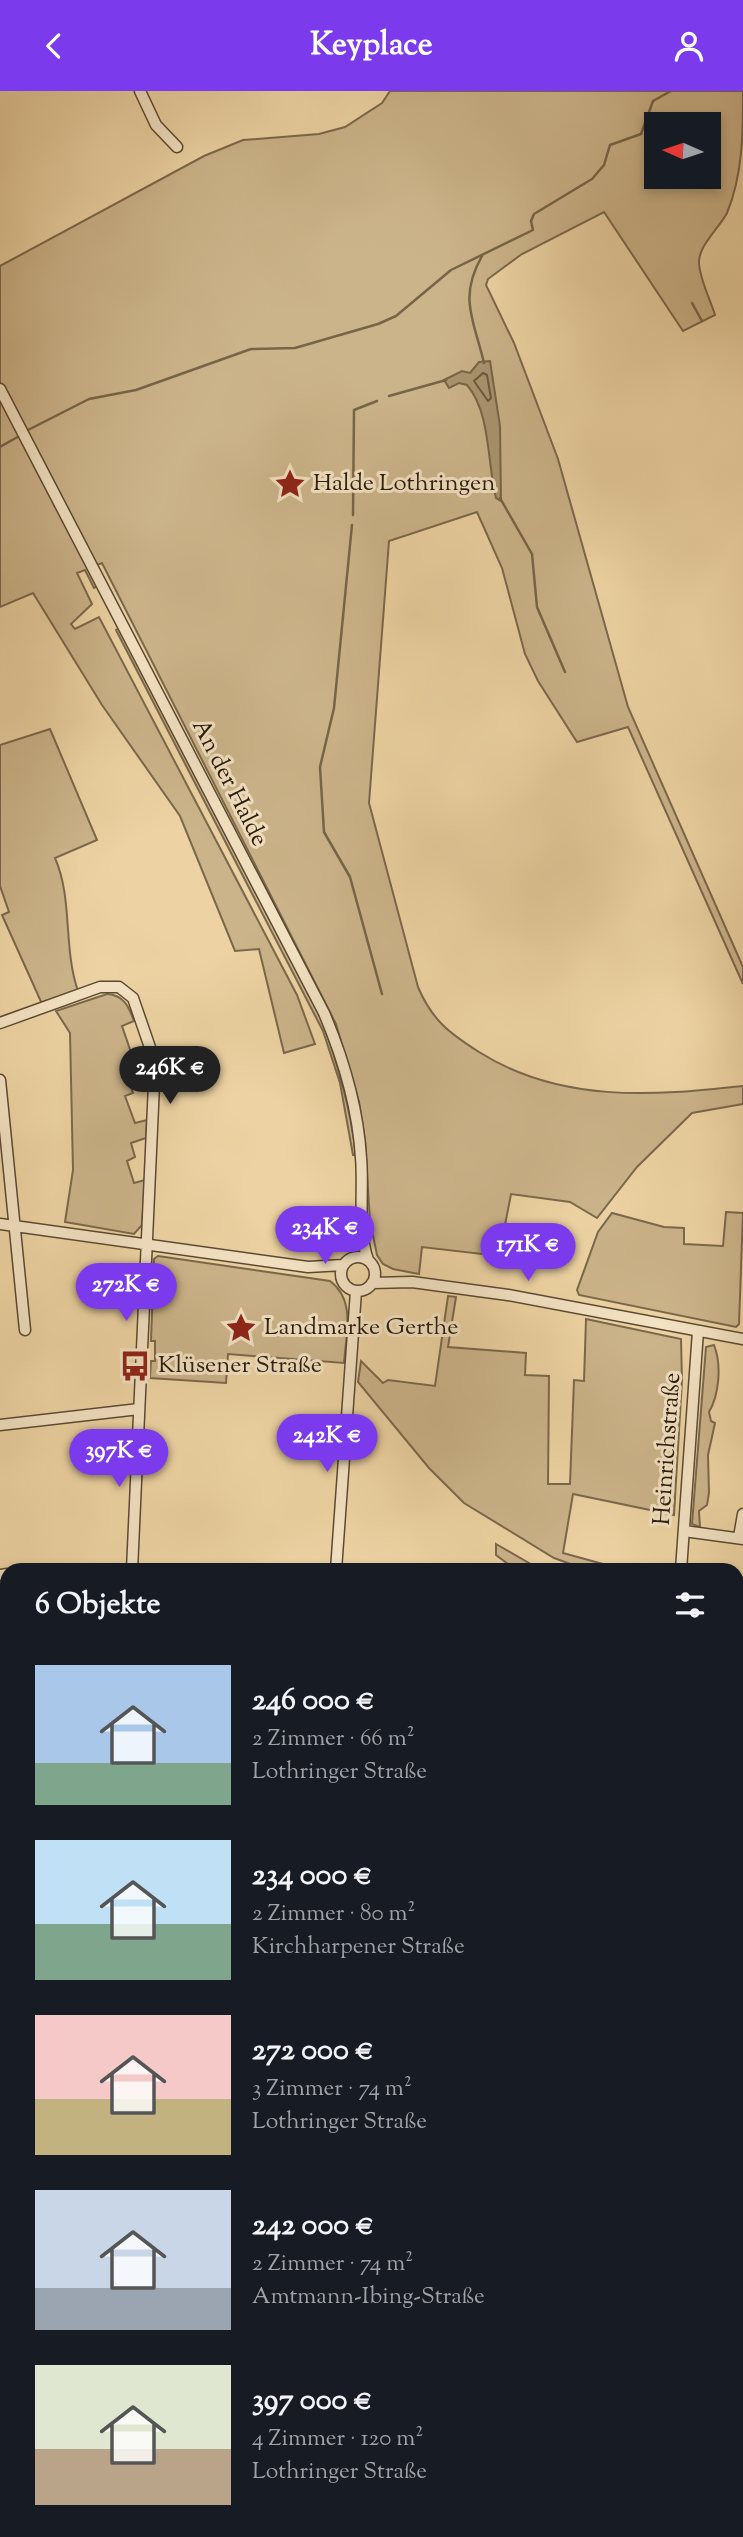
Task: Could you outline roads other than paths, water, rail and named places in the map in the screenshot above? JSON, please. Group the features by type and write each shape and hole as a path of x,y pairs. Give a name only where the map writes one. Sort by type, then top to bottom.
{"street":[{"path":"140,91 156,125 177,147"},
{"name":"An der Halde","path":"0,389 324,1013 344,1065 355,1111 362,1166 363,1241 371,1263"},
{"path":"0,1023 100,987 123,989 133,998 155,1062 148,1245 144,1257 132,1563"},
{"path":"0,1080 25,1330"},
{"name":"An der Halde","path":"346,1262 355,1247 362,1215"},
{"path":"0,1224 308,1267 342,1280 347,1288 356,1291 365,1289 372,1283 412,1282 567,1305 743,1339"},
{"path":"308,1267 346,1262 359,1256 412,1282"},
{"path":"342,1280 346,1262"},
{"path":"371,1263 372,1283"},
{"path":"337,1563 356,1291"},
{"name":"Heinrichstraße","path":"682,1563 698,1331"},
{"path":"0,1425 139,1409"},
{"path":"684,1531 741,1538 743,1514"}],"water":[{"path":"490,361 500,426 501,501 496,498 484,424 475,396 467,385 459,383 449,388 444,380 462,371 470,373 479,362"}],"waterway":[{"path":"26,431 89,399 136,390 251,349 295,348 378,324 396,316 451,270 533,230 531,221 534,214 592,179 604,165 610,145 641,134 653,101 671,91"},
{"path":"482,256 475,271 469,297 484,363"},
{"path":"692,303 702,321"},
{"path":"389,396 446,380"},
{"path":"353,515 354,410 377,401"},
{"path":"0,447 21,435"},
{"path":"500,498 532,554 537,607 565,672"},
{"path":"352,525 334,708 320,767 324,832 350,877 382,994"}],"place":[{"name":"Halde Lothringen","path":"290,484"},
{"name":"Landmarke Gerthe","path":"241,1328"},
{"name":"Klüsener Straße","path":"135,1366"}]}
